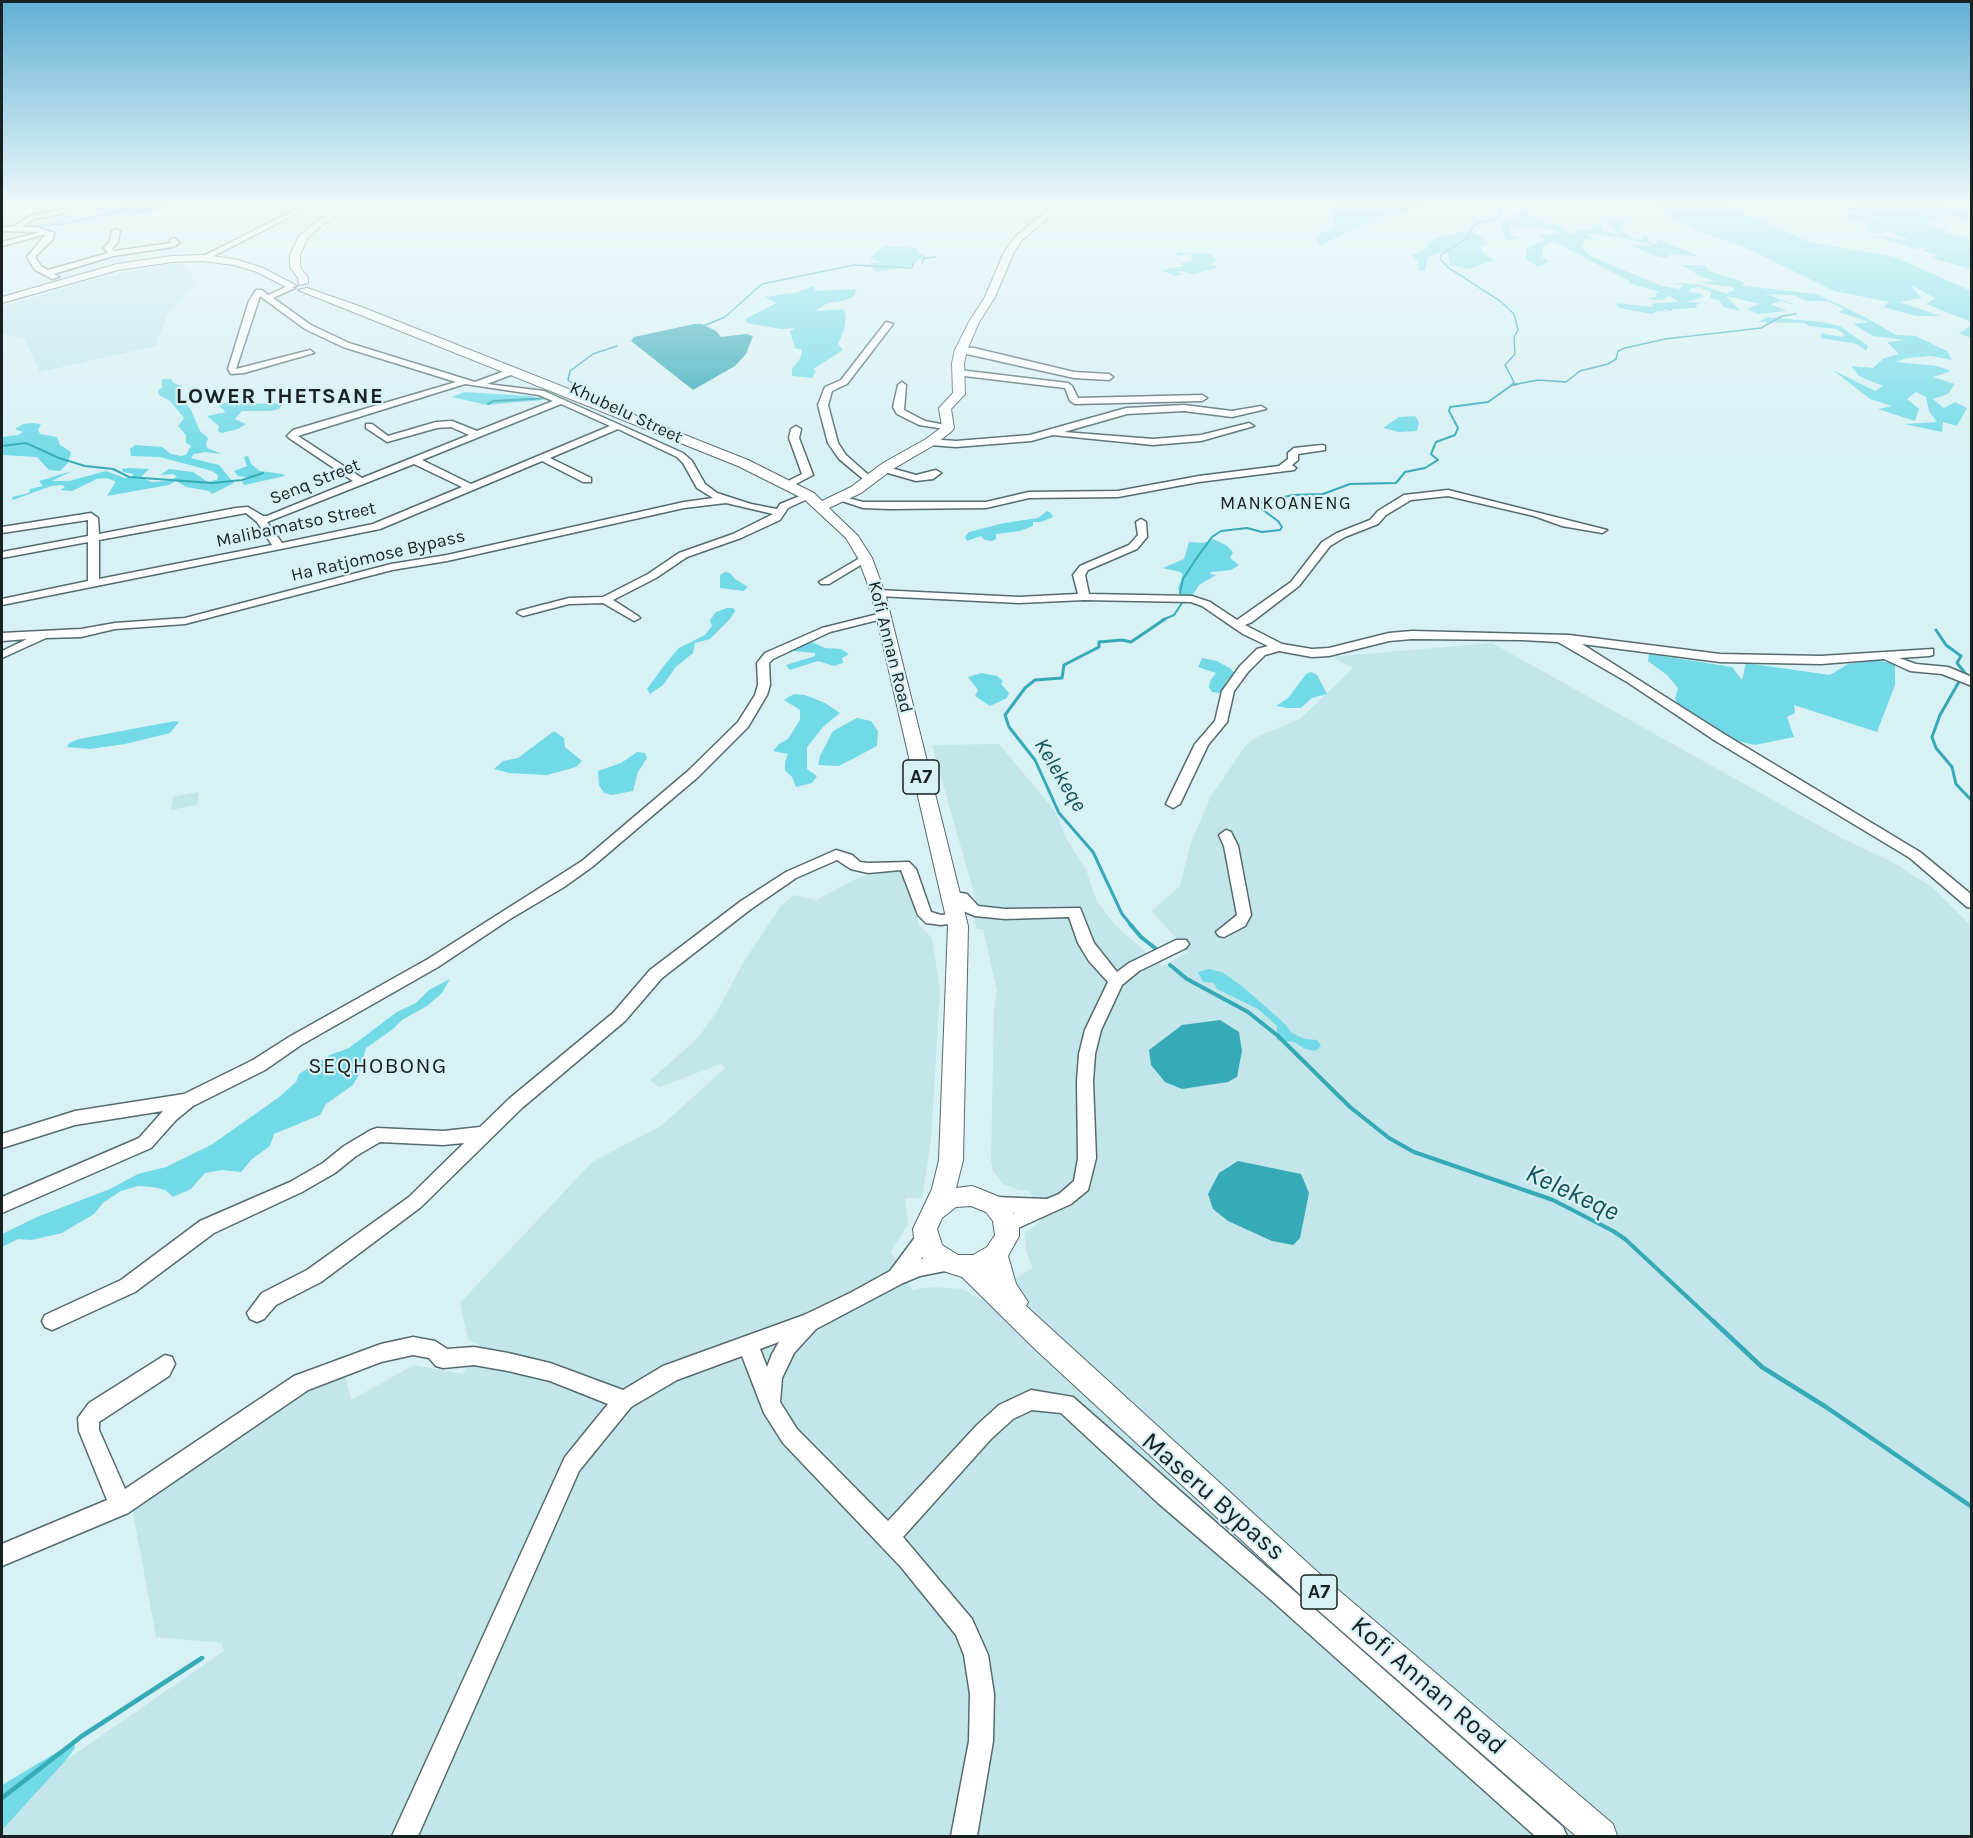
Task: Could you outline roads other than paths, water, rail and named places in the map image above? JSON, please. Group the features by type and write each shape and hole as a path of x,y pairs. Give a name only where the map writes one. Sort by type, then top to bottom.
{"main road":[{"name":"Kofi Annan Road","path":"2,300 37,290"},
{"name":"Kofi Annan Road","path":"309,290 743,462 809,496 851,536 865,558 878,593 958,926 951,1160 944,1189 933,1211"},
{"path":"822,506 841,499 948,428 945,408 959,394 958,363 961,350 993,290"},
{"path":"951,1160 983,1200 1002,1214 1007,1225 1007,1236 996,1255 978,1265 958,1265"},
{"path":"933,1211 950,1198 983,1200"},
{"name":"A7","path":"933,1211 928,1219 926,1238 933,1253 958,1265"},
{"name":"Kofi Annan Road","path":"996,1255 1005,1289 1044,1341"},
{"name":"Kofi Annan Road","path":"958,1265 1313,1587 1601,1836"}],"street":[{"path":"274,296 290,290"},
{"path":"259,292 253,301 231,369 234,372 241,371 310,352"},
{"name":"Khubelu Street","path":"259,292 274,296 323,336 464,382 541,393 561,401 680,454 705,490 725,500 778,512"},
{"path":"868,480 842,457 833,443 823,405 828,389 844,382 889,324"},
{"path":"961,350 974,351 1074,375 1109,377"},
{"path":"476,385 513,371"},
{"path":"959,373 1068,386 1075,401 1202,398"},
{"path":"360,481 292,436 296,432 464,382"},
{"path":"902,385 898,406 900,412 922,423 948,428"},
{"path":"1137,400 1138,411"},
{"name":"Senq Street","path":"2,555 236,511 248,510 261,520 561,401"},
{"path":"930,442 956,444 1019,440 1054,433 1126,411 1194,409 1232,414 1261,409"},
{"path":"369,426 387,439 436,425 452,424 478,435"},
{"name":"Malibamatso Street","path":"2,602 376,527 618,426"},
{"path":"1054,433 1068,437 1153,442 1201,438 1250,426"},
{"path":"794,482 808,475 794,438 796,429"},
{"path":"841,499 863,505 986,505 1029,495 1118,494 1199,479 1288,468 1284,467 1293,460 1293,453 1297,450 1322,448"},
{"path":"543,458 587,480"},
{"path":"414,460 471,488"},
{"path":"884,469 916,478 936,474"},
{"path":"1238,624 1248,620 1295,584 1326,544 1341,535 1374,522 1382,513 1408,497 1448,493 1537,514 1562,523 1602,530"},
{"path":"523,613 569,601 605,600 652,576 683,555 737,536 770,521 793,501 809,496"},
{"name":"Ha Ratjomose Bypass","path":"2,637 81,633 115,626 185,621 392,567 447,558 690,504 725,500"},
{"path":"2,530 91,516 94,538 94,585"},
{"path":"261,520 279,547"},
{"path":"1084,597 1079,575 1084,568 1133,547 1143,535 1141,522"},
{"path":"825,582 865,558"},
{"path":"878,593 1019,600 1084,597 1192,599 1206,604 1247,632 1279,647 1312,653 1329,652 1389,637 1412,635 1522,636 1720,658 1821,660 1887,657 1929,652"},
{"path":"605,600 634,618"},
{"path":"2,1204 144,1143 170,1115 187,1101 259,1065 295,1041 433,963 505,915 569,877 693,774 743,724 763,691 763,663 769,656 826,630 882,616"},
{"path":"2,655 44,636"},
{"path":"1560,639 1573,644 1631,679 1719,737 1915,855 1971,903"},
{"path":"1173,804 1202,744 1221,722 1228,691 1244,669 1261,652 1279,647"},
{"path":"1887,657 1914,668 1944,670 1971,682"},
{"path":"1224,932 1240,922 1244,915 1231,846 1226,835"},
{"path":"257,1313 268,1299 314,1276 415,1202 483,1134 619,1017 656,974 746,905 791,875 837,855 847,858 856,866 868,868 904,865 909,869 924,915 931,919 941,920 957,918"},
{"path":"950,896 962,898 968,907 975,911 989,913 1075,912 1086,943 1094,957 1116,981"},
{"path":"1007,1225 1065,1199 1082,1185 1087,1158 1085,1081 1087,1054 1093,1030 1116,981 1134,967 1181,944"},
{"path":"2,1141 75,1118 187,1101"},
{"path":"52,1321 128,1286 207,1227 287,1191 328,1168 350,1151 377,1135 443,1138 483,1134"},
{"path":"983,1200 1047,1206"},
{"path":"896,1276 926,1238"},
{"path":"405,1836 537,1536 573,1464 624,1400 670,1373 810,1322 857,1299 896,1276 919,1268 958,1265"},
{"path":"771,1406 772,1378 778,1361 787,1347 810,1322"},
{"path":"748,1344 771,1406 790,1436 886,1538 909,1559 963,1627 976,1655 982,1694 981,1741 964,1836"},
{"path":"2,1555 120,1505 301,1383 381,1353 413,1346 435,1350 443,1359 474,1356 550,1372 624,1400"},
{"path":"120,1505 89,1431 88,1418 96,1410 162,1370 165,1364"},
{"name":"Maseru Bypass","path":"886,1538 984,1432 1006,1412 1031,1400 1066,1404 1166,1496 1278,1591 1554,1836"}],"waterway":[{"path":"701,327 725,317 756,290"},
{"name":"Kelekeqe","path":"1483,290 1514,314 1518,330 1514,337 1515,354 1505,365 1514,382 1512,385"},
{"name":"Kelekeqe","path":"1512,385 1538,380 1566,382 1580,371 1608,364 1616,359 1618,351 1625,348 1665,339 1761,328 1782,316 1796,314"},
{"path":"575,385 568,380 570,371 593,354 617,346"},
{"path":"573,384 578,388"},
{"name":"Kelekeqe","path":"1512,385 1518,384"},
{"name":"Kelekeqe","path":"1180,593 1183,579 1196,559 1212,537 1221,531 1247,528 1262,532 1280,530 1282,527 1278,521 1259,507 1261,502 1293,495 1323,494 1350,484 1396,483 1405,472 1425,468 1438,460 1431,454 1436,442 1455,435 1458,428 1449,411 1450,407 1488,402 1512,385"},
{"path":"488,404 494,401 550,398"},
{"path":"2,446 26,443 59,458 85,466 113,469 129,477 212,483 242,480 263,473"},
{"name":"Kelekeqe","path":"1162,620 1174,615 1182,603"},
{"name":"Kelekeqe","path":"1131,925 1122,914 1093,852 1059,813 1035,760 1009,727 1005,715 1025,688 1035,680 1062,678 1064,665 1099,647 1099,642 1122,640 1131,642 1165,619"},
{"path":"1936,630 1946,645 1961,656 1957,663 1969,678 1972,676"},
{"path":"1960,680 1940,715 1932,737 1936,748 1952,767 1956,784 1972,801"},
{"name":"Kelekeqe","path":"1130,924 1155,948"},
{"name":"Kelekeqe","path":"1170,965 1187,979 1248,1012 1278,1036 1350,1107 1389,1138 1414,1152 1553,1200 1613,1231 1625,1239 1714,1322"},
{"name":"Kelekeqe","path":"1713,1321 1762,1367 1826,1407 1972,1507"},
{"path":"2,1798 82,1736 202,1658"}],"district":[{"name":"LOWER THETSANE","path":"280,397"},
{"name":"MANKOANENG","path":"1286,504"},
{"name":"SEQHOBONG","path":"378,1067"}]}
